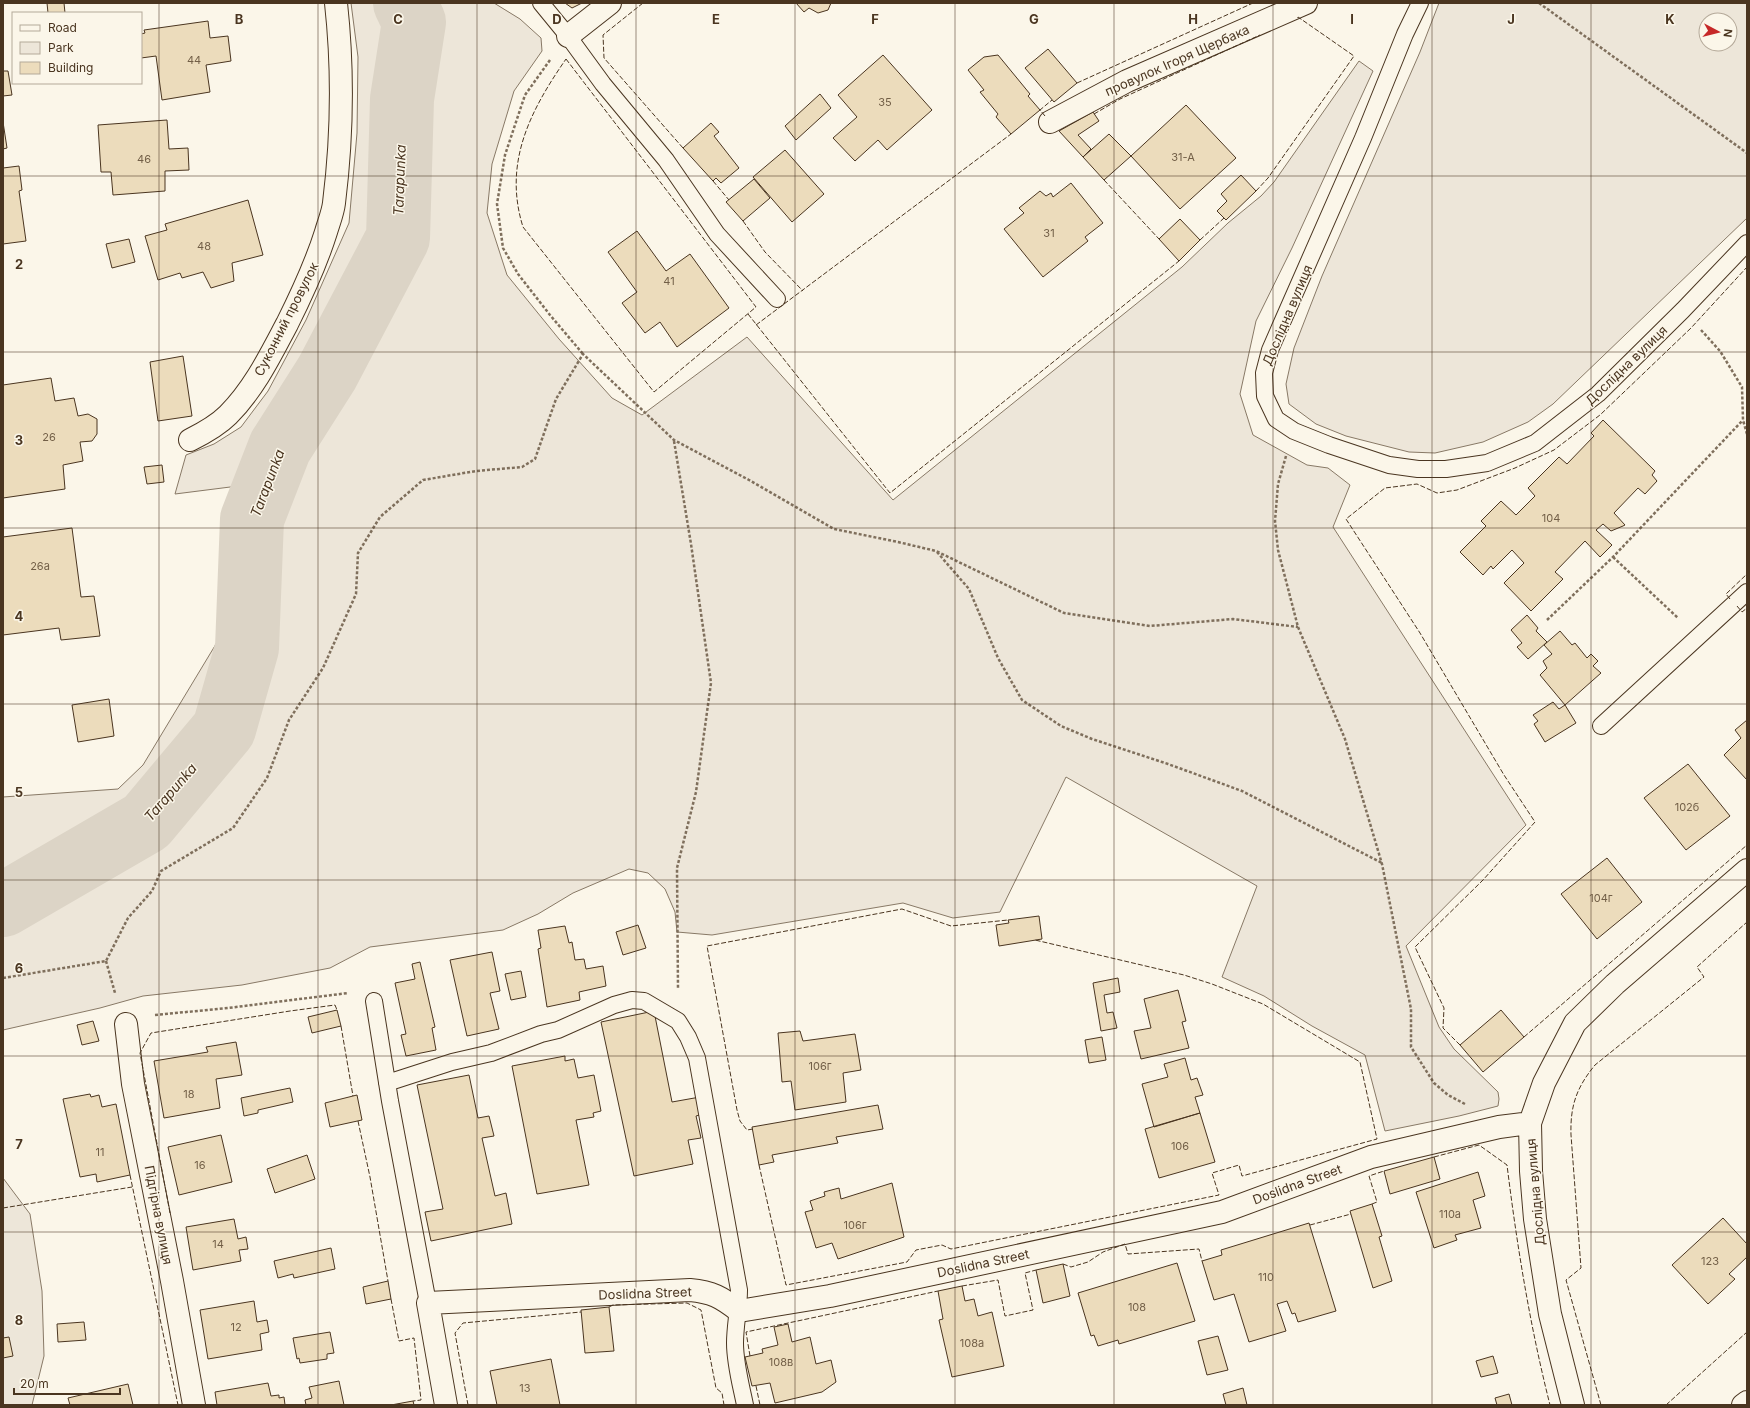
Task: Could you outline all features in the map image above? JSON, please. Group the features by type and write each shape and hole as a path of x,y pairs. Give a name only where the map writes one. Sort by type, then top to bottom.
{"street":[{"name":"Суконний провулок","path":"190,440 211,430 228,415 249,390 267,363 307,284 322,244 334,204 341,114 340,35 336,3"},
{"path":"568,36 610,3"},
{"name":"провулок Ігоря Щербака","path":"1050,122 1127,81 1306,3"},
{"name":"Дослідна вулиця","path":"1573,1405 1550,1314 1535,1219 1531,1171 1530,1123 1544,1083 1575,1023 1615,984 1747,870"},
{"name":"Підгірна вулиця","path":"126,1024 132,1084 172,1281 194,1405"},
{"name":"Doslidna Street","path":"428,1303 690,1290 705,1291 719,1296 739,1311 830,1296 1222,1212 1371,1157 1500,1127 1530,1123"},
{"path":"428,1303 446,1405"},
{"path":"1743,1405 1747,1402"}],"lane":[{"path":"541,3 568,36 603,84 666,160 717,234 777,300"},
{"name":"Дослідна вулиця","path":"1420,3 1405,34 1360,145 1270,350 1264,373 1266,396 1276,419 1294,431 1329,445 1389,465 1418,469 1446,469 1487,462 1535,443 1598,394 1683,310 1747,243"},
{"path":"1602,726 1747,592"},
{"path":"387,1083 452,1062 491,1053 541,1034 558,1030 614,1005 632,1000 644,1001 678,1021 688,1037 697,1058 739,1290 739,1311 735,1344 745,1405"},
{"path":"374,1002 387,1083 428,1303"}],"path":[{"path":"1539,3 1747,153"},
{"path":"568,36 525,96 505,156 497,204 503,248 518,274 583,354 636,402 674,440 749,480 834,529 936,551 1064,613 1150,626 1233,619 1298,627"},
{"path":"1683,310 1720,351 1742,387 1743,420 1747,434"},
{"path":"115,993 106,961 128,918 152,891 161,870 233,828 268,778 289,720 323,668 356,594 358,553 380,517 423,480 476,471 522,467 535,459 556,399 583,354"},
{"path":"1548,620 1613,557 1743,420"},
{"path":"1294,431 1278,484 1275,521 1278,550 1298,627 1346,739 1382,864 1411,1009 1411,1047 1434,1083 1448,1095 1500,1127"},
{"path":"674,440 711,683 696,792 677,868 678,1021"},
{"path":"936,551 969,589 998,658 1022,700 1061,726 1092,739 1168,764 1242,791 1382,864"},
{"path":"1613,557 1698,636"},
{"path":"3,978 106,961"},
{"path":"126,1024 152,1015 228,1008 353,992 365,995 374,1002"}],"green space":[{"path":"351,3 494,3 520,19 541,38 542,51 514,91 492,164 487,213 507,275 559,339 612,398 642,415 747,337 893,500 1182,267 1228,223 1261,196 1274,182 1359,61 1373,71 1292,248 1256,321 1240,394 1253,435 1307,465 1328,468 1350,485 1333,527 1526,825 1406,946 1439,1027 1454,1049 1498,1092 1498,1106 1459,1116 1385,1131 1365,1055 1312,1026 1264,996 1222,977 1257,886 1066,777 1000,912 953,918 903,903 712,935 677,932 675,912 665,889 648,873 629,869 573,893 538,914 503,930 370,947 330,968 242,985 143,996 100,1008 3,1030 3,797 118,789 143,765 219,639 246,485 175,494 186,455 214,444 241,427 268,391 306,320 349,223 357,133 358,57"},
{"path":"1439,3 1747,3 1747,218 1553,404 1528,422 1483,442 1435,453 1409,452 1346,436 1316,424 1289,404 1286,384 1294,348 1322,276 1420,52"},
{"path":"3,1178 30,1214 42,1291 44,1356 32,1405 3,1405"}],"building":[{"path":"47,3 64,3 65,12 48,12"},
{"path":"565,3 582,3 572,8"},
{"path":"796,3 831,3 828,10 818,13 809,8 804,12"},
{"path":"208,21 210,38 228,36 231,61 206,65 210,92 162,100 156,56 142,58 142,34 145,33 144,30"},
{"path":"1048,49 1077,83 1054,102 1025,68"},
{"path":"883,55 932,110 887,150 878,140 855,161 833,138 857,117 838,95"},
{"path":"998,55 1030,94 1028,96 1040,110 1011,134 996,117 998,114 980,92 984,90 968,70 984,57"},
{"path":"3,71 8,71 12,95 3,96"},
{"path":"820,94 831,108 796,140 785,126"},
{"path":"1186,105 1236,158 1180,209 1131,156"},
{"path":"1093,112 1099,121 1078,135 1091,149 1083,157 1059,131"},
{"path":"167,120 169,149 188,148 189,170 165,171 165,191 113,195 111,172 101,172 98,125"},
{"path":"3,122 7,148 3,149"},
{"path":"711,123 719,132 714,136 739,168 721,183 716,178 713,181 683,148"},
{"path":"1109,134 1131,156 1104,180 1083,157"},
{"path":"785,150 824,194 792,222 753,177"},
{"path":"19,166 22,190 19,191 26,241 3,244 3,168"},
{"path":"1241,175 1256,191 1226,220 1217,211 1227,201 1221,194"},
{"path":"754,179 770,198 743,221 726,202"},
{"path":"1071,183 1103,223 1085,237 1088,241 1043,277 1004,229 1024,213 1019,208 1040,191 1046,196 1051,193 1053,197"},
{"path":"248,200 263,255 232,263 234,281 211,288 203,272 182,278 180,273 158,280 145,236 167,230 165,224"},
{"path":"1180,219 1200,240 1179,261 1159,239"},
{"path":"637,231 666,271 690,254 729,308 677,347 660,322 645,333 622,303 637,292 608,252"},
{"path":"129,239 135,262 112,268 106,244"},
{"path":"183,356 192,416 158,421 150,362"},
{"path":"51,378 55,401 74,398 78,416 88,414 97,419 97,434 92,441 80,442 83,461 63,465 65,489 3,498 3,385"},
{"path":"1603,420 1655,471 1652,475 1657,481 1645,494 1638,488 1614,513 1625,525 1611,531 1603,524 1596,530 1612,545 1600,557 1585,541 1555,572 1563,579 1531,611 1504,583 1524,563 1512,550 1493,569 1491,566 1483,575 1460,552 1486,526 1481,521 1501,501 1516,515 1535,496 1528,488 1559,457 1567,464 1594,436 1591,433"},
{"path":"162,465 164,482 147,484 144,467"},
{"path":"72,528 81,597 94,596 100,636 61,640 59,628 3,635 3,537"},
{"path":"1527,615 1538,628 1536,631 1547,642 1528,659 1517,647 1522,643 1511,630"},
{"path":"1560,631 1572,645 1575,643 1587,658 1591,654 1598,661 1593,666 1601,673 1565,705 1540,675 1547,668 1543,661 1552,654 1544,645"},
{"path":"109,699 114,736 78,742 72,705"},
{"path":"1553,702 1559,709 1565,705 1576,723 1545,742 1534,724 1538,721 1533,715"},
{"path":"1747,720 1747,780 1724,755 1741,738 1735,730"},
{"path":"1688,764 1730,816 1686,850 1644,798"},
{"path":"1607,858 1642,902 1597,939 1561,894"},
{"path":"1039,916 1042,939 999,946 996,925 1009,923 1008,920"},
{"path":"638,925 646,948 623,955 616,932"},
{"path":"565,926 569,943 572,942 575,960 584,959 586,969 603,966 606,986 579,992 580,1000 547,1007 538,949 541,948 538,930"},
{"path":"492,952 500,991 490,993 499,1029 467,1036 450,960"},
{"path":"420,962 435,1027 432,1028 436,1050 406,1056 401,1035 406,1034 395,983 415,979 412,964"},
{"path":"521,971 526,997 511,1000 505,974"},
{"path":"1118,978 1120,992 1104,995 1107,1013 1113,1012 1117,1028 1101,1031 1093,983"},
{"path":"1178,990 1186,1021 1182,1022 1189,1048 1141,1059 1134,1031 1151,1028 1144,999"},
{"path":"337,1010 341,1026 312,1033 308,1017"},
{"path":"1501,1010 1524,1037 1483,1072 1460,1045"},
{"path":"654,1011 672,1102 700,1097 703,1114 696,1116 701,1138 688,1140 693,1164 634,1176 601,1022"},
{"path":"93,1021 99,1041 82,1045 77,1025"},
{"path":"800,1031 803,1041 855,1034 861,1070 843,1073 846,1102 795,1110 791,1081 782,1082 778,1033"},
{"path":"1102,1037 1106,1060 1089,1063 1085,1040"},
{"path":"236,1042 242,1075 216,1079 220,1108 164,1118 154,1061 208,1052 206,1047"},
{"path":"565,1056 565,1061 574,1059 578,1078 594,1075 601,1111 593,1113 594,1117 576,1120 589,1185 537,1194 512,1066"},
{"path":"1185,1058 1191,1080 1197,1078 1203,1095 1195,1097 1200,1113 1154,1127 1142,1084 1168,1077 1164,1064"},
{"path":"469,1075 478,1118 489,1116 494,1136 482,1138 495,1196 506,1193 512,1224 431,1241 425,1212 443,1209 417,1085"},
{"path":"290,1088 293,1102 258,1110 258,1113 244,1116 241,1098"},
{"path":"90,1094 91,1097 99,1095 102,1107 116,1104 130,1175 97,1182 96,1174 80,1177 63,1099"},
{"path":"357,1095 362,1120 330,1127 325,1103"},
{"path":"878,1105 883,1129 836,1137 838,1143 772,1155 774,1162 759,1165 752,1127"},
{"path":"1200,1113 1215,1162 1159,1178 1145,1129"},
{"path":"221,1135 232,1182 179,1195 168,1147"},
{"path":"307,1155 315,1179 275,1193 267,1169"},
{"path":"1434,1157 1440,1179 1390,1194 1384,1171"},
{"path":"1478,1172 1485,1196 1473,1200 1481,1228 1455,1235 1457,1240 1434,1248 1416,1192"},
{"path":"892,1183 904,1237 838,1259 832,1243 816,1248 805,1212 813,1210 810,1201 825,1196 824,1192 839,1188 841,1199"},
{"path":"1372,1204 1382,1236 1379,1237 1392,1281 1373,1288 1350,1211"},
{"path":"1723,1218 1747,1244 1747,1257 1729,1274 1735,1279 1708,1304 1672,1265"},
{"path":"234,1219 238,1239 246,1237 248,1249 239,1250 241,1261 193,1270 186,1227"},
{"path":"1309,1223 1336,1311 1298,1322 1295,1313 1292,1314 1287,1301 1277,1304 1286,1331 1249,1342 1234,1294 1214,1300 1202,1261 1222,1255 1221,1250"},
{"path":"331,1248 335,1269 294,1278 293,1274 278,1278 274,1261"},
{"path":"1177,1263 1195,1321 1119,1344 1118,1340 1098,1346 1094,1335 1091,1336 1078,1293"},
{"path":"1063,1264 1070,1296 1043,1303 1036,1270"},
{"path":"388,1281 391,1299 366,1304 363,1287"},
{"path":"962,1286 965,1301 974,1299 978,1316 992,1312 1004,1366 952,1377 939,1320 943,1319 938,1291"},
{"path":"254,1301 257,1322 267,1320 269,1332 260,1334 262,1350 208,1359 200,1310"},
{"path":"609,1307 614,1351 585,1353 581,1310"},
{"path":"84,1322 86,1340 58,1342 57,1324"},
{"path":"788,1324 792,1342 810,1337 816,1364 831,1360 836,1382 822,1392 775,1403 770,1383 752,1386 745,1357 763,1353 762,1349 778,1345 774,1327"},
{"path":"330,1332 334,1353 327,1354 327,1359 300,1363 299,1358 297,1359 293,1338"},
{"path":"1218,1336 1228,1370 1207,1375 1198,1341"},
{"path":"9,1337 13,1356 3,1358 3,1338"},
{"path":"1493,1356 1498,1373 1481,1377 1476,1361"},
{"path":"551,1359 560,1405 497,1405 490,1371"},
{"path":"339,1381 344,1405 306,1405 305,1400 312,1398 309,1387"},
{"path":"268,1383 271,1396 279,1395 279,1398 284,1397 285,1405 217,1405 215,1392"},
{"path":"128,1384 133,1405 70,1405 68,1398"},
{"path":"1243,1388 1247,1405 1226,1405 1223,1394"},
{"path":"1509,1394 1512,1405 1497,1405 1495,1398"},
{"path":"413,1401 414,1405 391,1405"}],"waterway":[{"name":"Tarapunka","path":"3,905 146,822 224,729 247,648 252,519 280,447 327,373 398,238 402,99 414,22 405,3"}],"fence":[{"path":"643,3 603,35 604,58 683,148"},
{"path":"1077,83 1253,3"},
{"path":"1256,191 1268,178 1354,56 1298,17 1297,18"},
{"path":"1094,114 1120,99 1260,35"},
{"path":"566,59 756,307 654,392 523,227 518,204 516,181 518,159 531,118 541,98 566,59"},
{"path":"1045,116 1040,110 1052,100"},
{"path":"756,325 1011,134"},
{"path":"1104,180 1159,239"},
{"path":"713,181 729,200"},
{"path":"1200,240 1224,218"},
{"path":"743,221 765,252 803,291"},
{"path":"748,314 890,493 1179,261"},
{"path":"1460,1045 1443,1028 1444,1008 1415,947 1483,880 1535,822 1504,775 1420,633 1346,519 1385,488 1417,484 1437,493 1457,490 1515,468 1554,450 1600,415 1691,328 1747,267"},
{"path":"1730,599 1726,594 1747,574"},
{"path":"1737,606 1742,612 1747,608"},
{"path":"1524,1037 1747,845"},
{"path":"753,1129 747,1130 740,1121 737,1110 707,946 902,909 951,926 1008,920"},
{"path":"1601,1405 1566,1280 1581,1268 1571,1135 1573,1105 1579,1089 1595,1065 1704,977 1697,967 1747,922"},
{"path":"759,1165 786,1285 907,1262 916,1250 942,1245 951,1249 1219,1195 1212,1173 1239,1165 1242,1176 1377,1139 1360,1062 1263,1004 1212,984 1184,975 1035,940"},
{"path":"170,1213 140,1053 151,1033 335,1005 337,1010"},
{"path":"341,1026 353,1096"},
{"path":"358,1121 370,1177 388,1281"},
{"path":"1434,1157 1479,1145 1507,1165 1525,1286 1536,1346 1550,1405"},
{"path":"1372,1204 1377,1202 1369,1176 1384,1171"},
{"path":"130,1175 178,1405"},
{"path":"3,1208 132,1187"},
{"path":"1310,1225 1351,1214"},
{"path":"1063,1264 1071,1267 1088,1262 1103,1252 1125,1244 1128,1254 1199,1249 1202,1261"},
{"path":"962,1286 998,1280 1005,1316 1033,1310 1025,1273 1036,1270"},
{"path":"750,1356 746,1332 938,1291"},
{"path":"391,1299 399,1341 414,1338 421,1400 413,1401"},
{"path":"609,1307 613,1305 687,1303 701,1310 716,1388 722,1393 724,1405"},
{"path":"468,1405 455,1333 463,1323 581,1312"},
{"path":"1666,1405 1747,1332"},
{"path":"756,1386 760,1405"}]}
